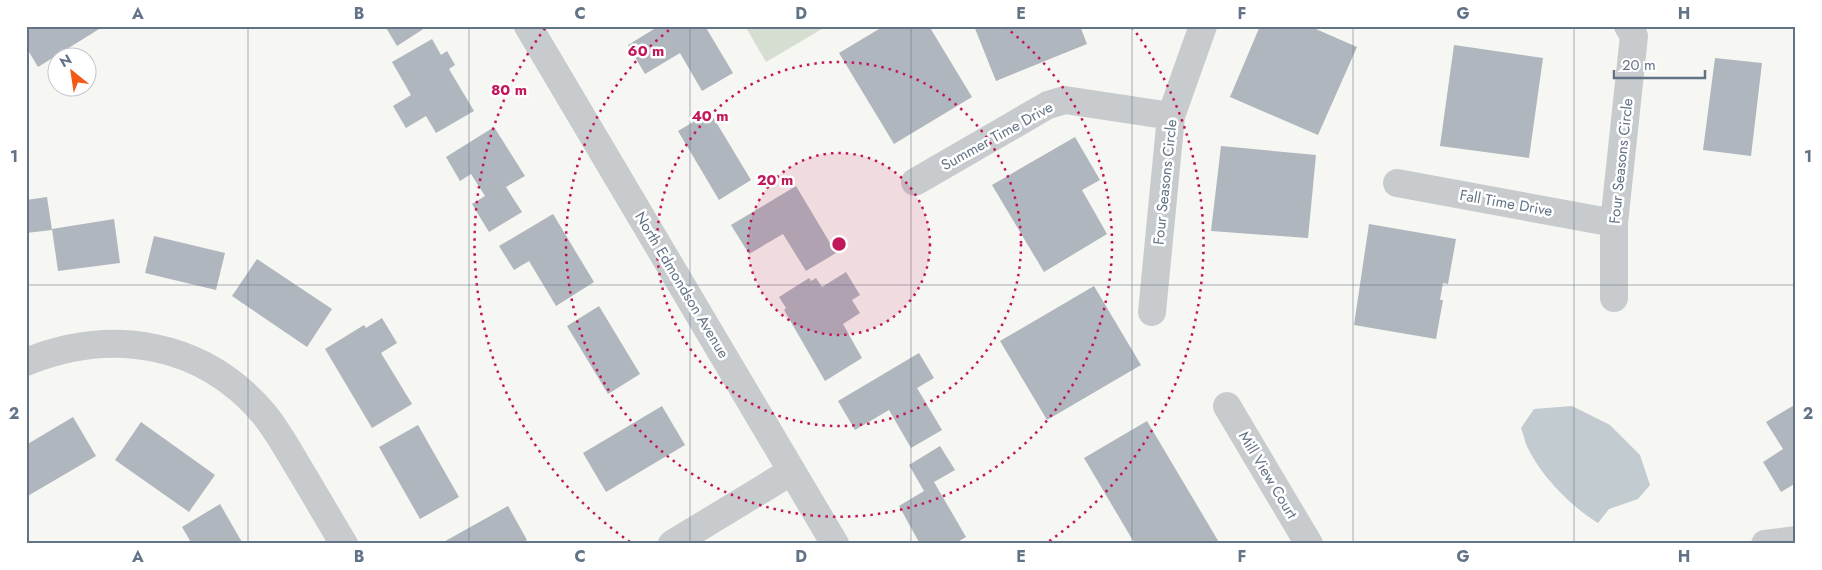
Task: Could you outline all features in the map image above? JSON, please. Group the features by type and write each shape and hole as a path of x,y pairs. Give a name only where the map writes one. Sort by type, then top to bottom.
{"street":[{"name":"North Edmondson Avenue","path":"528,26 835,544"},
{"name":"Four Seasons Circle","path":"1152,312 1172,116 1203,26"},
{"name":"Four Seasons Circle","path":"1614,298 1614,223 1634,29"},
{"name":"Summer Time Drive","path":"915,182 1048,105 1065,100 1172,116"},
{"name":"Fall Time Drive","path":"1397,183 1614,223"},
{"path":"26,362 51,352 95,343 125,342 154,346 209,368 234,385 256,405 282,439 344,544"},
{"name":"Mill View Court","path":"1227,406 1309,544"},
{"path":"672,544 792,471"},
{"path":"1765,544 1796,540"}],"shaded area":[{"path":"745,26 827,26 766,62"},
{"path":"1572,406 1610,425 1640,455 1650,485 1638,499 1609,509 1598,523 1578,509 1550,481 1528,448 1521,428 1534,409"}],"building":[{"path":"26,26 104,26 69,48 48,48 48,61 38,67 26,47"},
{"path":"385,26 428,26 397,46"},
{"path":"659,26 705,26 733,73 702,91 680,53 645,74 628,45"},
{"path":"884,26 929,26 972,97 894,144 839,53"},
{"path":"974,26 1080,26 1087,44 996,81"},
{"path":"1260,26 1309,26 1357,47 1318,135 1230,97"},
{"path":"432,39 441,55 447,51 455,65 449,69 474,111 436,133 426,116 406,128 393,106 411,95 392,62"},
{"path":"1454,45 1543,58 1529,158 1440,146"},
{"path":"1715,58 1762,63 1751,156 1703,150"},
{"path":"710,112 751,180 719,200 678,131"},
{"path":"494,127 525,176 506,187 522,212 489,232 472,204 485,196 471,174 460,181 446,157"},
{"path":"1075,137 1100,180 1082,190 1107,234 1044,272 992,185"},
{"path":"1221,146 1316,155 1308,238 1211,231"},
{"path":"796,186 836,253 806,271 783,234 749,254 731,225"},
{"path":"47,197 52,230 26,233 26,200"},
{"path":"553,214 594,282 556,306 529,261 514,270 499,246"},
{"path":"114,219 120,263 58,271 52,229"},
{"path":"1369,224 1456,239 1448,284 1443,283 1440,300 1443,300 1436,339 1354,325"},
{"path":"154,236 225,253 216,290 145,273"},
{"path":"257,259 332,309 307,347 232,296"},
{"path":"846,272 860,295 852,300 860,313 843,324 862,358 825,381 784,310 786,308 779,297 809,278 811,281 816,278 822,287"},
{"path":"1094,286 1141,365 1047,420 1000,341"},
{"path":"599,306 640,374 608,394 567,326"},
{"path":"382,318 397,343 381,353 412,404 372,428 325,349 364,325 366,328"},
{"path":"919,353 934,378 917,388 942,430 911,448 889,410 855,430 838,401"},
{"path":"1796,404 1796,483 1781,492 1763,462 1783,449 1766,422"},
{"path":"662,406 685,445 606,492 583,453"},
{"path":"73,417 96,456 26,497 26,445"},
{"path":"1147,421 1220,544 1135,544 1084,458"},
{"path":"141,422 215,475 189,512 115,460"},
{"path":"418,425 459,497 420,519 379,447"},
{"path":"940,446 955,470 934,482 966,537 954,544 920,544 899,506 924,491 909,465"},
{"path":"220,504 243,544 192,544 182,527"},
{"path":"508,506 527,540 520,544 440,544"}]}
